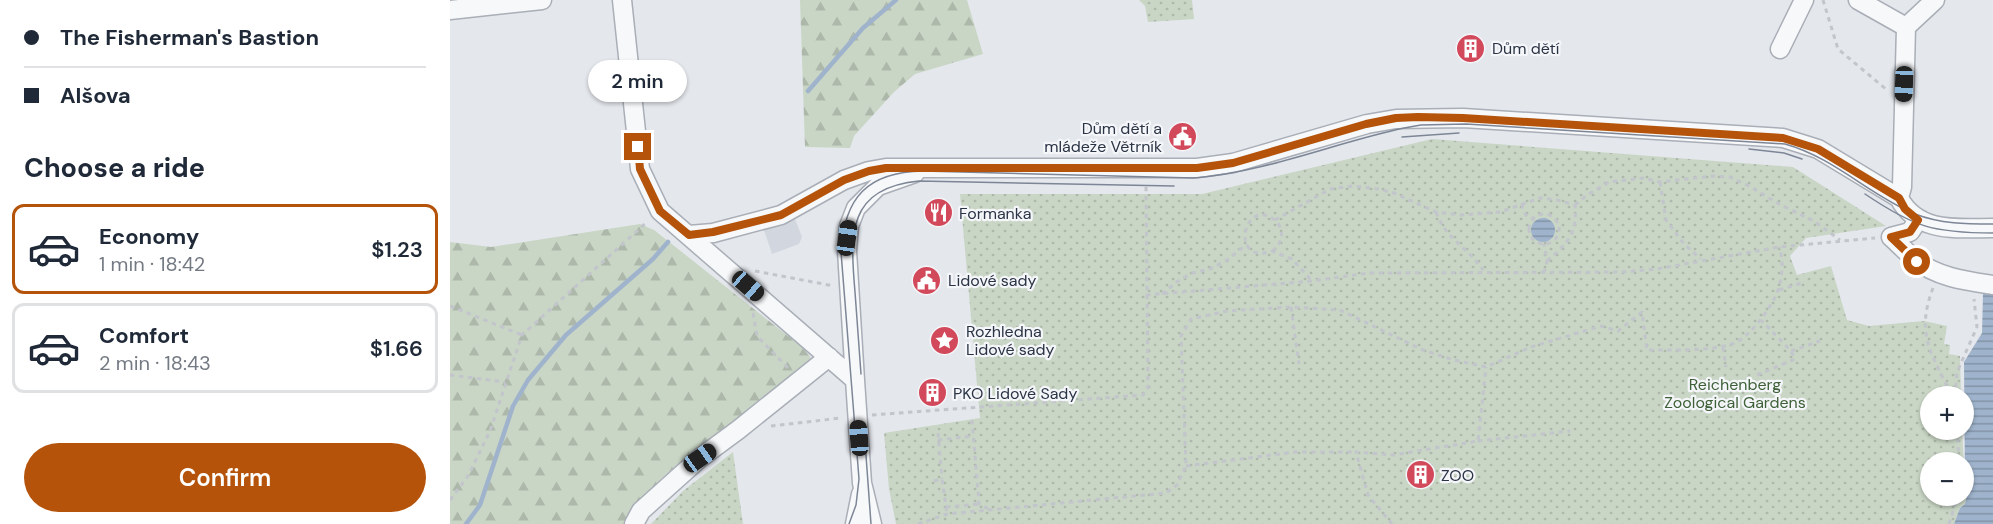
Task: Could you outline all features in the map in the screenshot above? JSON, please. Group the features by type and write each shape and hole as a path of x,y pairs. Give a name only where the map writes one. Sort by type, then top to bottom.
{"street":[{"path":"450,10 542,0"},
{"path":"622,0 640,169 660,211 854,379"},
{"path":"1780,49 1804,0"},
{"path":"1858,0 1906,27"},
{"path":"1899,198 1902,187 1906,27 1935,0"},
{"path":"689,235 713,232 781,215 844,180 886,168 1197,168 1233,163 1366,124 1396,118 1463,118 1783,138 1818,149 1899,198 1905,209 1918,220 1947,227 1993,228"},
{"path":"855,524 860,506 862,483 847,251 849,225 853,213 864,198 878,186 934,167"},
{"path":"1891,237 1910,232 1918,220"},
{"path":"1891,237 1917,262 1938,273 1993,285"},
{"path":"634,524 641,511 700,458 829,357"},
{"path":"862,483 872,524"}],"path":[{"path":"1823,0 1838,49 1903,103"},
{"path":"770,427 858,416 1143,395 1148,387 1146,169"},
{"path":"1575,206 1587,195 1609,182 1643,178 1660,182 1712,176 1730,177 1814,221 1841,241"},
{"path":"1660,182 1666,220 1684,244 1702,260"},
{"path":"1275,220 1330,189 1353,186 1394,193 1436,212 1462,215 1500,212 1540,198 1557,200 1575,206"},
{"path":"1522,204 1523,212 1529,218 1533,218"},
{"path":"1547,261 1559,252 1576,226 1575,206"},
{"path":"450,500 468,476 490,431 522,334 622,242 660,211"},
{"path":"1436,212 1440,225 1448,236 1476,259 1484,271"},
{"path":"1541,214 1552,217 1559,229 1556,238 1550,243 1535,242 1530,237 1529,227 1533,218 1541,214"},
{"path":"1264,216 1275,220 1281,228 1280,244 1272,251 1258,253 1247,244 1244,233 1248,222 1253,219 1264,216"},
{"path":"1146,295 1312,281 1369,273 1484,271 1544,273 1645,270 1779,247 1891,237"},
{"path":"1162,294 1192,273 1210,269 1227,260 1247,244"},
{"path":"1544,244 1547,261 1544,273"},
{"path":"918,524 947,514 1166,493 1177,485 1186,466 1181,336 1191,319 1227,311 1291,307 1340,310 1423,350 1486,367 1531,347 1601,326 1618,331 1642,312 1647,350 1723,347 1738,342 1761,320 1779,290 1782,257 1779,247"},
{"path":"1272,251 1292,259 1312,281"},
{"path":"721,264 838,287"},
{"path":"1938,273 1924,321 1927,343 1949,386"},
{"path":"1955,386 1957,372 1977,327 1974,310 1974,282"},
{"path":"1779,290 1802,283"},
{"path":"748,286 757,336 800,381"},
{"path":"450,306 522,334"},
{"path":"1291,307 1299,364"},
{"path":"1757,375 1795,359 1791,351 1761,320"},
{"path":"1791,351 1820,341"},
{"path":"1723,347 1726,367"},
{"path":"1478,441 1486,367"},
{"path":"450,375 505,382"},
{"path":"972,420 979,504"},
{"path":"1186,466 1295,452 1356,452 1393,455 1478,441 1570,431"},
{"path":"938,433 947,514"},
{"path":"938,440 974,436"},
{"path":"1356,452 1368,495 1392,524"},
{"path":"934,480 942,480"},
{"path":"946,507 979,504 991,510"},
{"path":"1949,524 1955,506"}],"shaded area":[{"path":"795,219 802,237 799,244 772,254 764,230"}],"green space":[{"path":"800,0 967,0 983,54 915,74 894,92 854,136 850,148 805,147"},
{"path":"1139,0 1192,0 1194,19 1148,22 1145,6"},
{"name":"Reichenberg Zoological Gardens","path":"1432,139 1793,167 1886,226 1806,238 1790,256 1797,275 1831,266 1847,320 1869,326 1924,321 1947,326 1944,344 1950,345 1949,354 1960,356 1961,386 1920,386 1920,440 1963,440 1963,452 1920,452 1920,506 1962,506 1954,524 896,524 889,489 884,433 980,418 960,194 1202,194"},
{"path":"640,224 654,230 802,347 811,358 661,479 635,508 625,524 450,524 450,242 491,247"},
{"path":"733,452 743,524 651,524 683,491"}],"water":[{"path":"1543,218 1552,221 1555,230 1552,239 1543,242 1534,239 1531,230 1534,221"},
{"path":"1993,292 1993,524 1954,524 1960,508 1974,506 1974,452 1965,452 1965,440 1974,440 1974,386 1964,386 1964,362 1982,333 1983,293"}],"waterway":[{"path":"808,91 863,28 896,0"},
{"path":"466,524 480,505 513,406 528,380 566,335 653,259 668,242"}],"tram line":[{"path":"849,524 856,505 859,479 841,252 843,233 847,216 862,191 887,176 923,171 1194,178 1247,170 1404,128 1421,125 1466,124 1785,144 1820,158 1882,197 1915,214 1944,222 1993,224"},
{"path":"1402,137 1459,133"},
{"path":"1749,149 1784,153 1802,159"},
{"path":"861,374 853,271 854,233 858,217 866,204 878,193 895,185 919,181 1174,186"},
{"path":"1865,194 1897,214 1925,226 1955,232 1993,233"},
{"path":"864,428 871,524"}],"place":[{"name":"Dům dětí","path":"1471,48"},
{"name":"Dům dětí a mládeže Větrník","path":"1183,137"},
{"name":"Formanka","path":"938,213"},
{"name":"Lidové sady","path":"927,280"},
{"name":"Rozhledna Lidové sady","path":"945,340"},
{"name":"PKO Lidové Sady","path":"932,393"},
{"name":"ZOO","path":"1420,475"}],"route":[{"path":"638,147 640,169 660,211 689,235 713,232 781,215 844,180 886,168 1197,168 1233,163 1366,124 1396,118 1463,118 1783,138 1818,149 1899,198 1905,209 1918,220 1910,232 1891,237 1917,262"}]}
